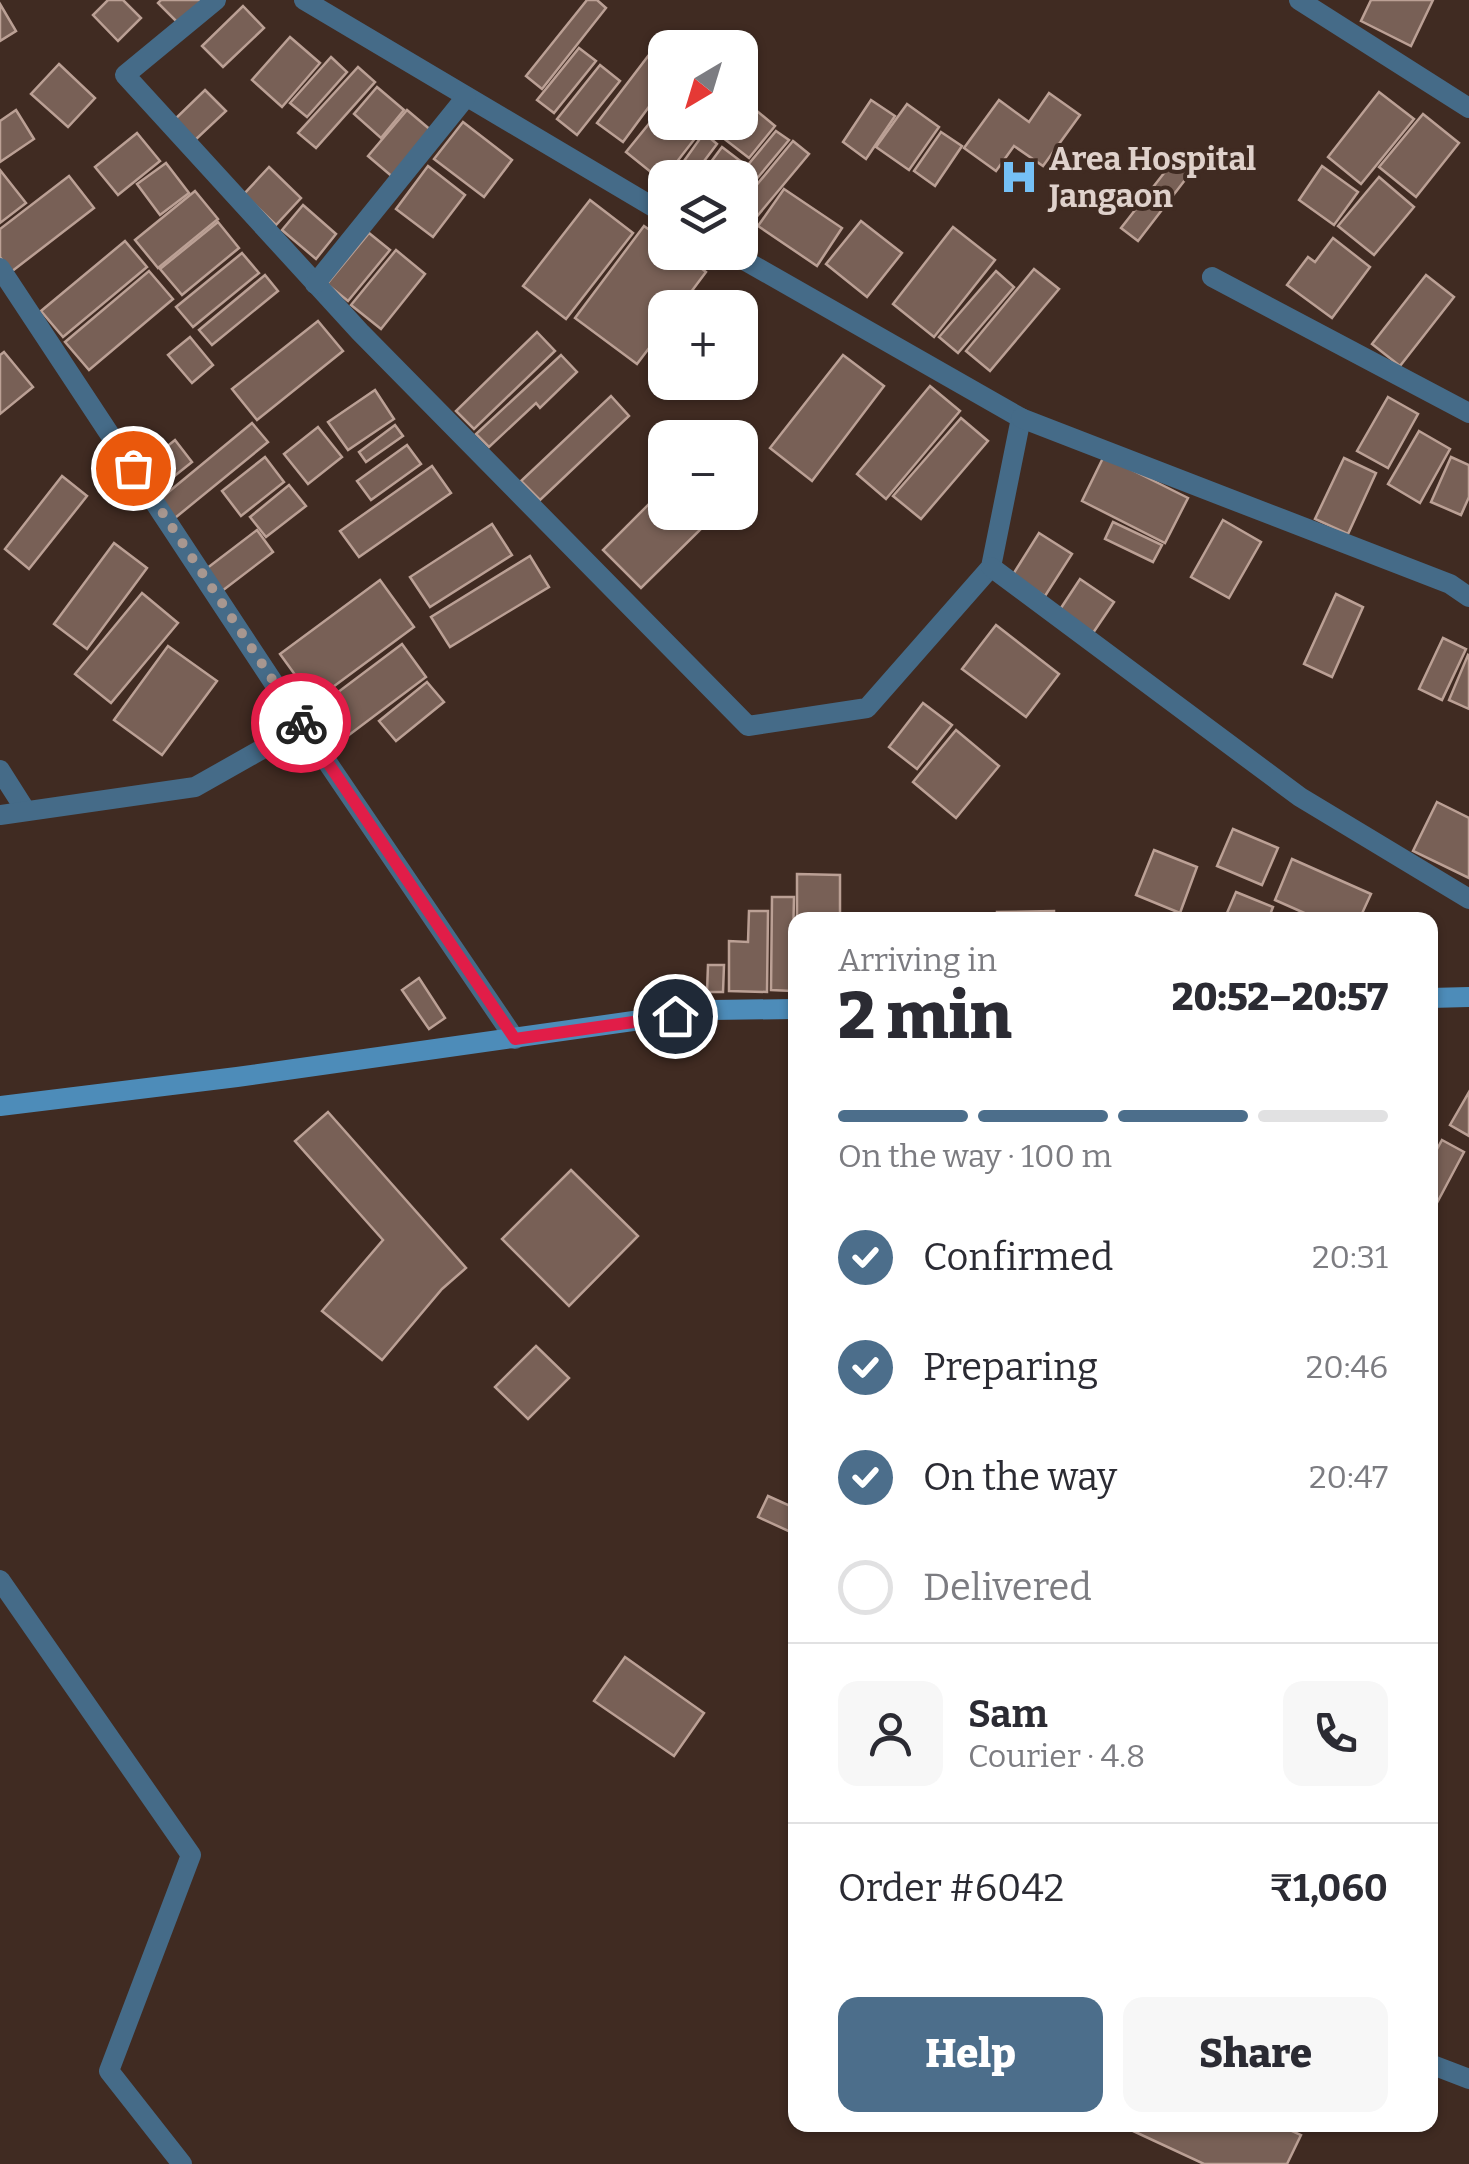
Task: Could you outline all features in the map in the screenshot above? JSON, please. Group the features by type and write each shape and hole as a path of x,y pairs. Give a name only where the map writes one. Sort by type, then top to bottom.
{"street":[{"path":"216,0 125,75 315,284 748,726 867,708 991,566 1021,418"},
{"path":"304,0 648,204"},
{"path":"1299,0 1469,108"},
{"path":"315,284 466,97"},
{"path":"0,268 515,1039"},
{"path":"758,268 1021,418 1450,584 1469,596"},
{"path":"1212,278 1469,412"},
{"path":"991,566 1300,798 1469,899"},
{"path":"0,814 195,786 303,726"},
{"path":"0,770 26,811"},
{"path":"1438,998 1469,996"},
{"path":"0,1106 712,1010 788,1009"},
{"path":"0,1580 190,1855 109,2071 182,2164"},
{"path":"1438,2067 1469,2079"}],"building":[{"path":"108,0 123,0 141,18 118,41 93,15"},
{"path":"204,0 179,24 158,3"},
{"path":"587,0 597,0 606,8 542,89 526,76"},
{"path":"1371,0 1433,0 1411,46 1361,21"},
{"path":"0,4 16,31 0,41"},
{"path":"243,6 264,28 223,67 202,46"},
{"path":"290,37 320,63 282,107 252,80"},
{"path":"579,48 596,61 554,113 537,100"},
{"path":"648,56 648,108 623,142 597,123"},
{"path":"331,57 347,72 307,117 290,103"},
{"path":"59,64 95,98 68,127 31,94"},
{"path":"600,65 620,81 577,135 557,119"},
{"path":"358,67 375,82 316,148 298,133"},
{"path":"377,87 404,110 381,138 354,114"},
{"path":"205,90 226,111 193,142 173,121"},
{"path":"1379,92 1414,119 1361,184 1328,157"},
{"path":"1049,93 1080,115 1043,166 1014,146 996,171 964,148 999,100 1029,122"},
{"path":"871,100 895,116 866,159 843,142"},
{"path":"907,104 939,127 909,170 876,147"},
{"path":"16,110 34,139 0,162 0,121"},
{"path":"407,110 433,132 395,179 368,156"},
{"path":"758,112 775,126 749,158 726,140 758,140"},
{"path":"1423,114 1459,143 1416,197 1379,167"},
{"path":"463,122 512,160 484,197 434,159"},
{"path":"648,125 648,140 694,140 678,160 648,160 648,170 626,152"},
{"path":"776,131 789,140 758,177 758,160 752,160"},
{"path":"941,132 962,146 935,186 914,171"},
{"path":"137,133 160,161 118,195 95,167"},
{"path":"699,140 717,144 705,160 685,160"},
{"path":"793,141 809,154 758,215 758,183"},
{"path":"722,147 739,160 712,160"},
{"path":"1179,154 1195,167 1138,241 1121,228"},
{"path":"166,163 189,193 160,215 137,184"},
{"path":"428,166 465,195 433,237 396,209"},
{"path":"1322,166 1358,192 1334,225 1299,200"},
{"path":"269,167 301,198 276,225 244,194"},
{"path":"0,170 26,203 0,223"},
{"path":"69,176 94,208 11,272 0,257 0,229"},
{"path":"1379,177 1414,207 1374,255 1338,226"},
{"path":"784,189 842,228 817,266 758,226"},
{"path":"195,191 218,219 158,268 135,240"},
{"path":"590,200 633,233 566,319 523,286"},
{"path":"303,205 336,234 316,259 282,230"},
{"path":"861,221 902,253 867,297 826,264"},
{"path":"218,222 239,248 182,295 160,269"},
{"path":"644,226 648,229 648,270 706,272 692,290 648,290 648,349 637,364 575,318"},
{"path":"953,227 995,260 934,337 893,304"},
{"path":"369,233 390,250 348,301 327,284"},
{"path":"1333,238 1370,267 1332,318 1287,285 1308,257 1315,262"},
{"path":"125,241 147,267 63,337 41,311"},
{"path":"396,250 425,274 381,329 351,305"},
{"path":"242,253 259,273 193,327 176,307"},
{"path":"1034,269 1059,289 990,371 966,351"},
{"path":"149,271 173,299 89,370 65,342"},
{"path":"996,271 1014,287 958,353 939,337"},
{"path":"265,275 278,291 212,345 199,330"},
{"path":"1426,275 1454,297 1400,366 1372,344"},
{"path":"318,321 343,351 257,420 232,389"},
{"path":"537,332 555,351 474,429 456,411"},
{"path":"190,337 213,365 192,383 168,355"},
{"path":"4,352 33,387 0,414 0,355"},
{"path":"561,355 577,372 540,408 536,403 489,447 476,434"},
{"path":"843,355 884,386 812,481 770,448"},
{"path":"930,386 960,411 886,499 857,474"},
{"path":"375,390 394,419 348,450 328,422"},
{"path":"611,396 629,416 540,500 521,481"},
{"path":"1388,397 1418,414 1388,468 1357,451"},
{"path":"961,418 988,441 921,519 893,496"},
{"path":"252,423 268,442 175,518 160,499"},
{"path":"395,425 403,436 366,462 359,452"},
{"path":"318,427 342,457 308,484 284,454"},
{"path":"1419,431 1450,449 1420,503 1388,484"},
{"path":"175,440 192,462 157,490 140,468"},
{"path":"407,445 421,464 371,500 357,481"},
{"path":"1104,456 1188,498 1165,543 1082,501"},
{"path":"265,457 284,482 241,516 222,491"},
{"path":"1451,457 1469,465 1469,497 1461,515 1431,502"},
{"path":"1344,458 1376,473 1348,534 1315,519"},
{"path":"432,466 451,493 359,557 340,531"},
{"path":"62,476 87,496 29,569 5,549"},
{"path":"289,485 306,506 266,537 250,517"},
{"path":"648,505 648,530 700,530 641,588 603,550"},
{"path":"1223,520 1261,542 1229,598 1191,577"},
{"path":"1113,522 1162,545 1153,562 1105,539"},
{"path":"492,524 512,555 430,607 410,577"},
{"path":"257,530 273,552 222,591 206,569"},
{"path":"1039,533 1072,554 1045,596 1012,576"},
{"path":"114,543 147,568 87,649 54,624"},
{"path":"530,556 549,587 450,647 431,617"},
{"path":"1080,579 1114,602 1093,633 1059,611"},
{"path":"380,580 414,627 314,701 280,654"},
{"path":"142,593 178,623 111,703 75,674"},
{"path":"1336,594 1363,607 1332,677 1304,664"},
{"path":"996,625 1059,674 1026,717 962,669"},
{"path":"1443,638 1466,649 1442,700 1419,689"},
{"path":"402,644 426,677 329,750 305,717"},
{"path":"168,646 217,681 162,755 114,720"},
{"path":"1469,656 1469,709 1449,700"},
{"path":"427,682 444,702 396,741 379,721"},
{"path":"923,703 952,725 917,769 889,747"},
{"path":"956,730 999,766 956,818 913,782"},
{"path":"1437,802 1469,818 1469,878 1413,851"},
{"path":"1233,829 1278,848 1262,885 1217,866"},
{"path":"1154,850 1197,867 1180,912 1136,895"},
{"path":"1292,859 1371,894 1363,912 1302,912 1275,900"},
{"path":"797,874 840,875 840,912 797,912"},
{"path":"1236,892 1273,907 1271,912 1227,912"},
{"path":"772,897 794,897 794,912 788,912 788,991 771,990"},
{"path":"749,911 768,911 767,992 729,991 729,941 748,942"},
{"path":"708,965 724,965 723,992 707,992"},
{"path":"419,978 445,1018 429,1029 402,990"},
{"path":"1469,1092 1469,1136 1450,1125"},
{"path":"328,1112 466,1268 442,1289 382,1360 322,1311 383,1240 295,1141"},
{"path":"1442,1140 1464,1152 1438,1201 1438,1147"},
{"path":"571,1170 638,1236 569,1306 502,1239"},
{"path":"536,1346 569,1378 528,1419 495,1387"},
{"path":"768,1496 788,1505 788,1531 758,1517"},
{"path":"625,1657 704,1713 674,1756 594,1701"},
{"path":"1135,2132 1301,2135 1287,2164 1204,2164"}],"way so far":[{"path":"133,468 301,723"}],"place":[{"name":"Area Hospital Jangaon","path":"1019,177"}],"route":[{"path":"301,723 515,1039 675,1016"}]}
